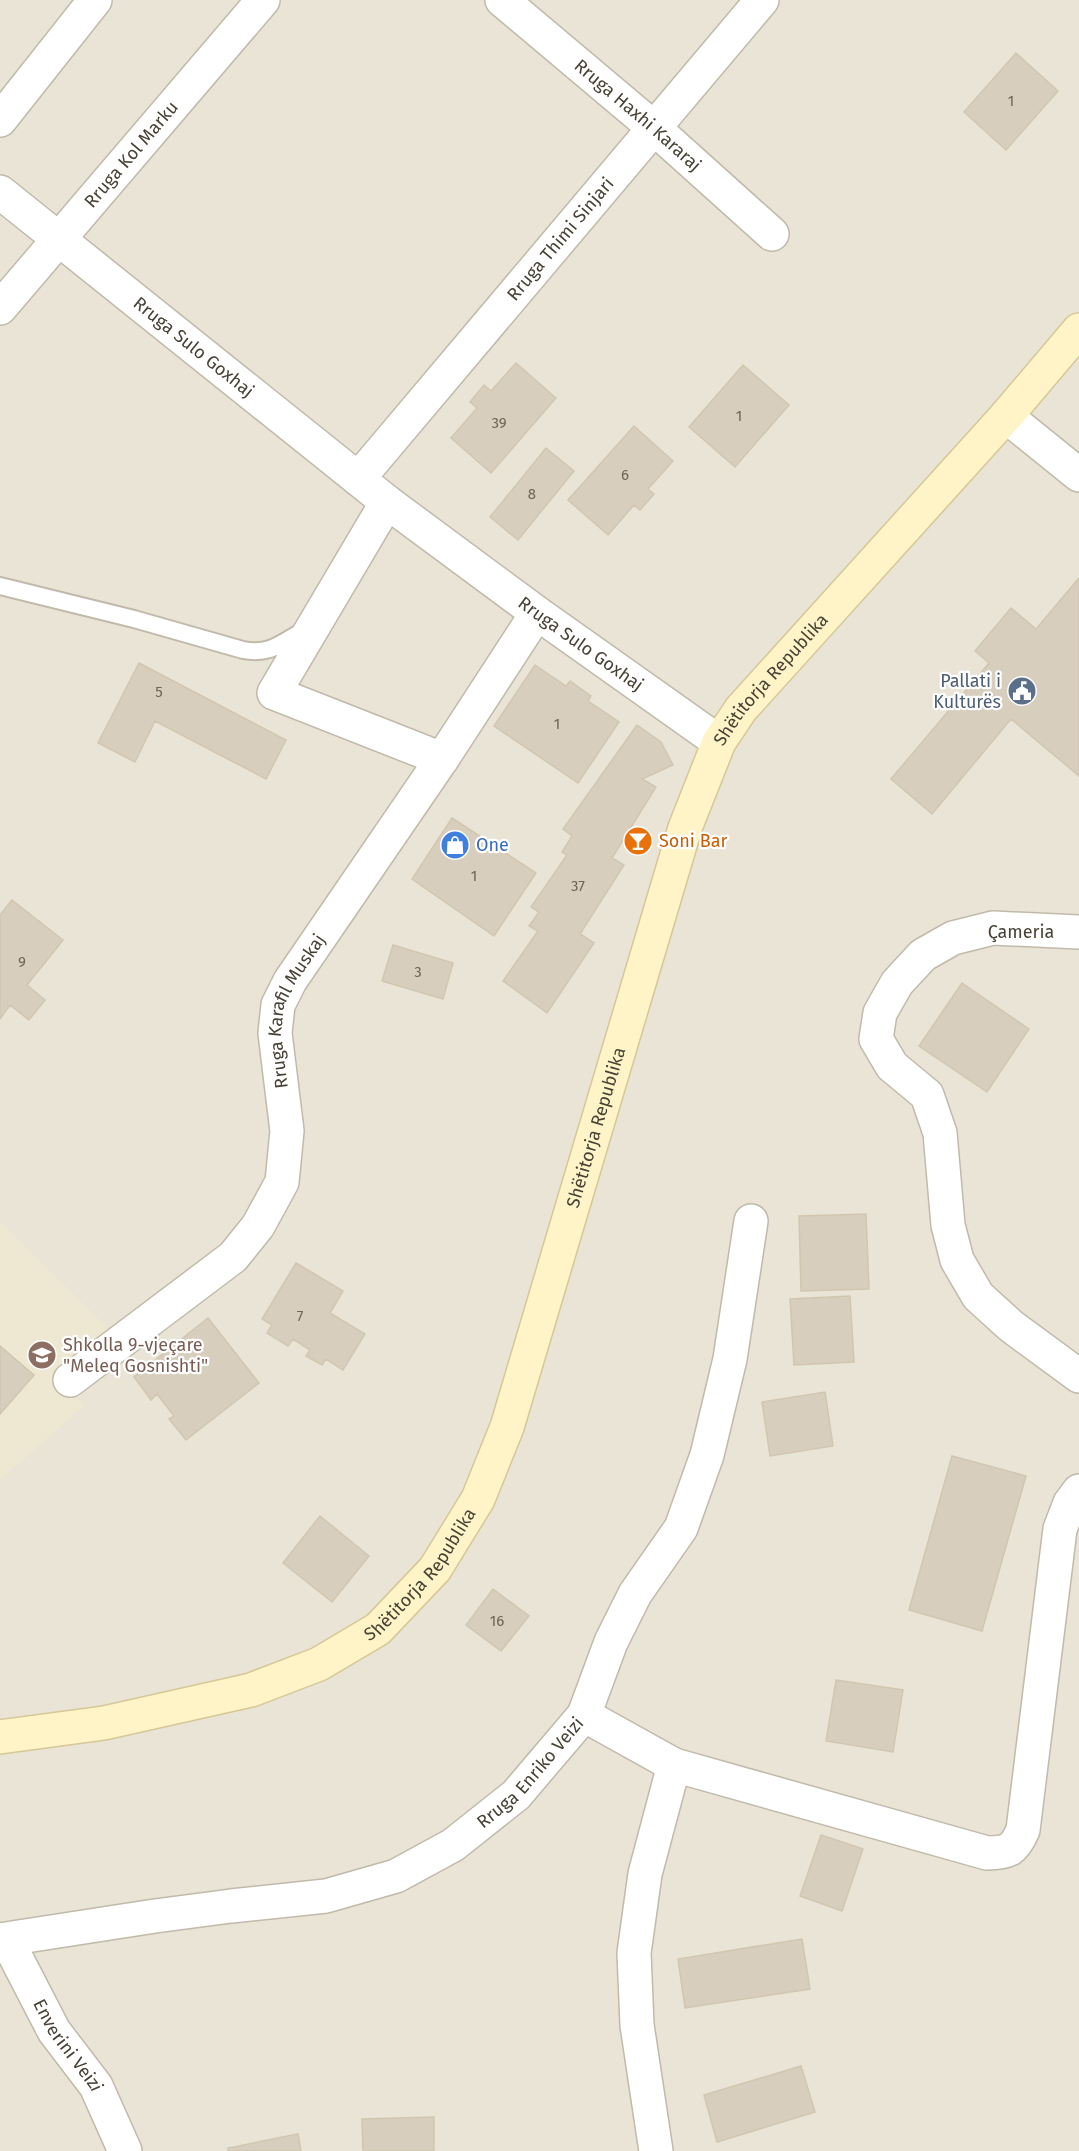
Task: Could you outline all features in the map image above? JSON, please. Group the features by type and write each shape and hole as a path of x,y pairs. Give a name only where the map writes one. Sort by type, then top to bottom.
{"main road":[{"name":"Shëtitorja Republika","path":"0,1737 104,1723 171,1709 251,1690 300,1672 319,1664 378,1629 435,1569 478,1499 507,1427 685,828 719,742 741,709 1006,416 1079,330"}],"street":[{"path":"0,120 95,0"},
{"name":"Rruga Kol Marku","path":"0,308 60,241 263,0"},
{"name":"Rruga Haxhi Kararaj","path":"502,0 654,128 772,234"},
{"name":"Rruga Thimi Sinjari","path":"358,479 762,0"},
{"name":"Rruga Sulo Goxhaj","path":"0,192 387,502 537,613 719,742"},
{"path":"1006,416 1079,475"},
{"path":"387,502 273,693 442,759"},
{"name":"Rruga Karafil Muskaj","path":"70,1380 233,1257 258,1226 282,1182 287,1131 275,1033 278,1005 290,981 442,759 537,613"},
{"name":"Çameria","path":"1079,932 993,928 952,938 923,955 897,983 880,1012 876,1039 892,1066 927,1095 940,1132 948,1225 957,1260 978,1296 1011,1326 1079,1376"},
{"path":"584,1715 611,1642 635,1594 681,1528 707,1455 730,1359 751,1221"},
{"name":"Rruga Enriko Veizi","path":"3,1940 155,1916 326,1896 396,1876 453,1845 516,1795 584,1715 674,1765 987,1853 1003,1853 1016,1844 1023,1830 1060,1529 1070,1503 1079,1491"},
{"path":"656,2151 637,2025 634,1953 645,1874 674,1765"},
{"name":"Enverini Veizi","path":"3,1940 54,2031 96,2086 124,2151"}],"lane":[{"path":"0,586 260,653 275,648 314,624"}],"shaded area":[{"path":"0,0 1079,0 1079,2151 0,2151"},
{"name":"Shkolla 9-vjeçare \"Meleq Gosnishti\"","path":"0,1222 110,1330 59,1381 84,1406 0,1480"}],"building":[{"path":"1016,53 1058,91 1006,150 964,112"},
{"path":"516,363 556,398 491,473 451,438 477,408 470,402 484,385 491,391"},
{"path":"743,365 789,405 735,467 689,427"},
{"path":"634,426 673,461 648,489 654,494 640,510 634,505 608,535 568,500"},
{"path":"546,448 574,471 518,540 490,517"},
{"name":"Pallati i Kulturës","path":"1079,578 1079,776 1011,719 932,814 891,779 989,663 975,651 1011,608 1036,629"},
{"path":"139,663 286,740 266,779 155,721 135,762 98,743"},
{"path":"535,665 566,686 570,681 591,696 588,701 619,722 578,783 494,726"},
{"path":"637,725 661,742 673,765 642,779 656,787 612,858 624,865 580,934 594,943 547,1013 503,981 538,931 529,926 539,912 531,907 567,855 562,852 572,836 563,829"},
{"path":"452,818 536,873 494,936 412,879"},
{"path":"12,900 63,940 27,985 45,1000 29,1020 10,1005 0,1019 0,915"},
{"path":"393,945 453,963 443,999 382,981"},
{"path":"962,983 1029,1029 987,1092 919,1046"},
{"path":"866,1214 869,1289 801,1291 799,1216"},
{"path":"296,1263 343,1291 330,1313 365,1334 343,1370 326,1359 322,1365 306,1356 310,1350 293,1339 288,1346 267,1333 272,1325 262,1319"},
{"path":"850,1296 854,1362 794,1365 790,1299"},
{"path":"208,1318 259,1383 186,1440 169,1419 174,1416 157,1394 151,1400 134,1377"},
{"path":"0,1346 34,1375 0,1414"},
{"path":"825,1392 833,1446 770,1456 762,1402"},
{"path":"952,1456 1026,1476 982,1631 909,1610"},
{"path":"320,1516 369,1556 332,1602 283,1563"},
{"path":"493,1589 529,1616 501,1651 466,1625"},
{"path":"836,1680 903,1690 893,1752 826,1741"},
{"path":"821,1835 863,1849 842,1911 800,1896"},
{"path":"802,1939 810,1989 685,2008 678,1959"},
{"path":"801,2066 815,2112 717,2142 704,2095"},
{"path":"434,2117 434,2151 363,2151 362,2119"},
{"path":"298,2134 301,2151 228,2151 228,2148"}],"place":[{"name":"Pallati i Kulturës","path":"1022,691"},
{"name":"Soni Bar","path":"638,841"},
{"name":"One","path":"455,845"},
{"name":"Shkolla 9-vjeçare \"Meleq Gosnishti\"","path":"42,1355"}]}
